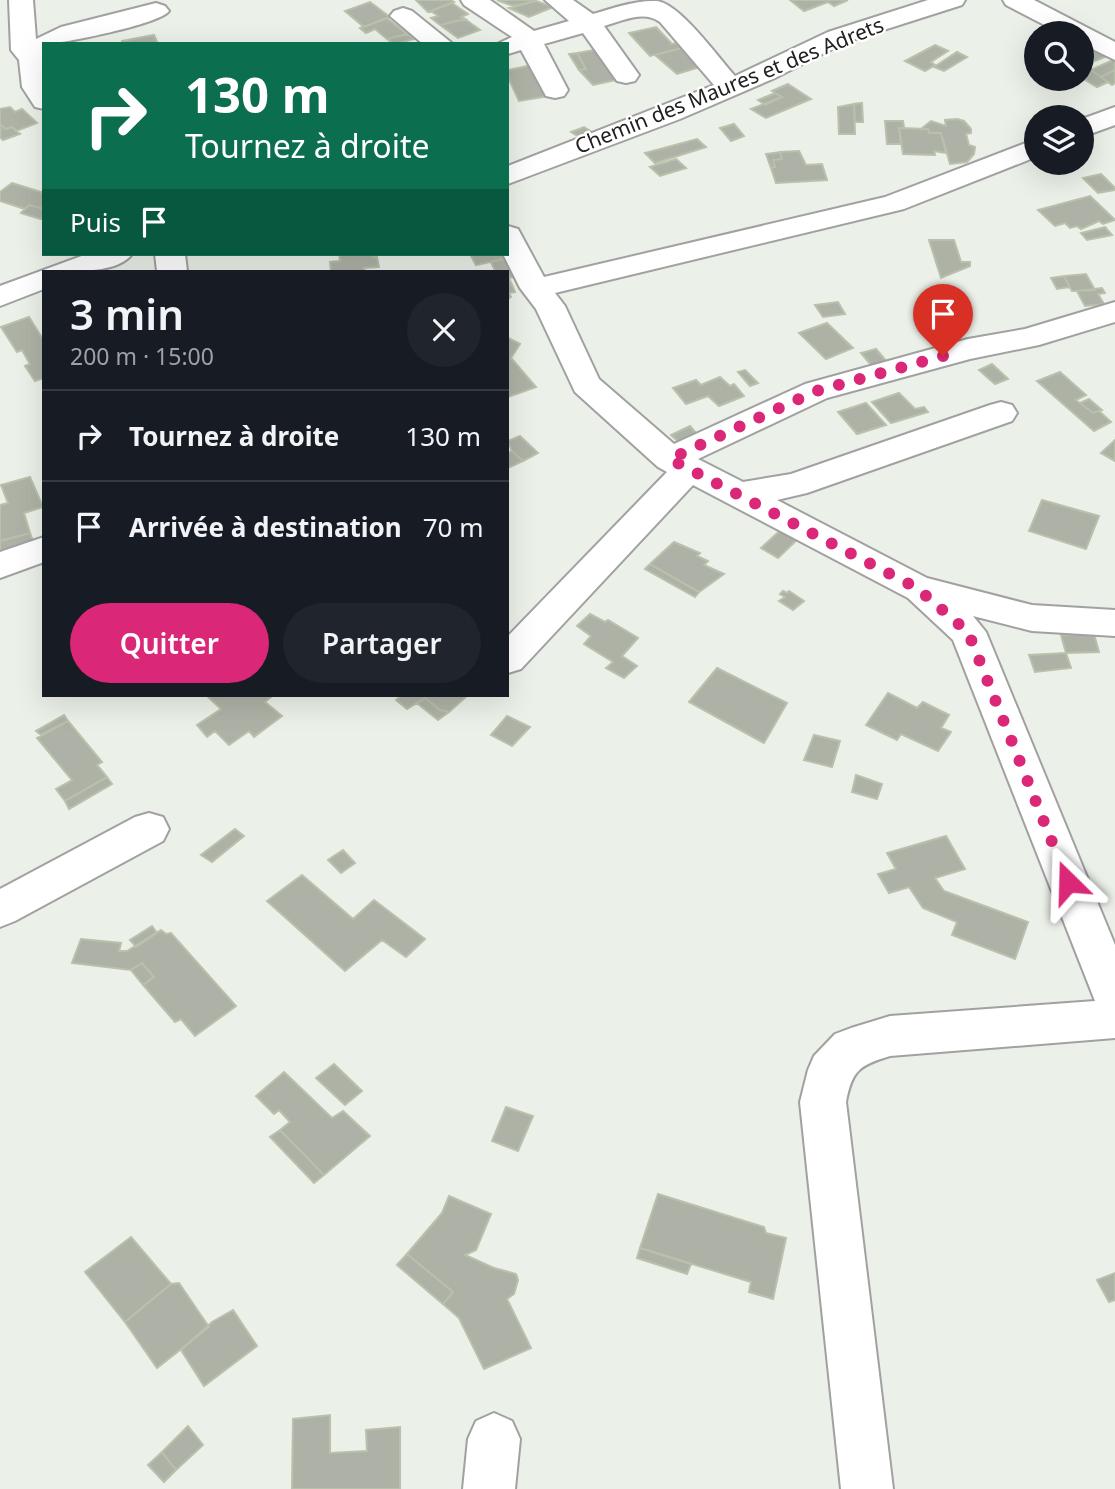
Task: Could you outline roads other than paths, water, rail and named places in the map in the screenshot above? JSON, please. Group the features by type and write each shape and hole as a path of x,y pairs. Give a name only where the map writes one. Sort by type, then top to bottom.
{"street":[{"path":"21,0 24,50 32,58 35,88 42,98"},
{"path":"473,0 518,29 518,43 555,90"},
{"path":"557,0 589,23 626,75"},
{"name":"Chemin des Maures et des Adrets","path":"509,176 730,87 837,37 953,0"},
{"path":"1015,0 1055,21"},
{"path":"518,43 638,9 656,8 669,17 730,87"},
{"path":"45,42 48,39 140,19 156,11"},
{"path":"403,16 437,42"},
{"path":"1094,41 1115,52"},
{"path":"32,58 42,46"},
{"path":"1094,123 1115,115"},
{"path":"535,288 894,202 1024,152"},
{"path":"509,237 535,288 550,306 586,385 679,464 917,588 1032,618 1115,623"},
{"path":"65,270 111,256"},
{"path":"3,293 42,279"},
{"path":"509,658 679,464 816,391 968,349 1028,338 1115,313"},
{"path":"738,495 795,485 1002,413"},
{"path":"0,565 42,550"},
{"path":"917,588 968,632 1115,997"},
{"path":"0,909 149,829"},
{"path":"867,1489 823,1102 830,1070 851,1048 890,1036 1115,1019"},
{"path":"489,1489 494,1439"}]}
